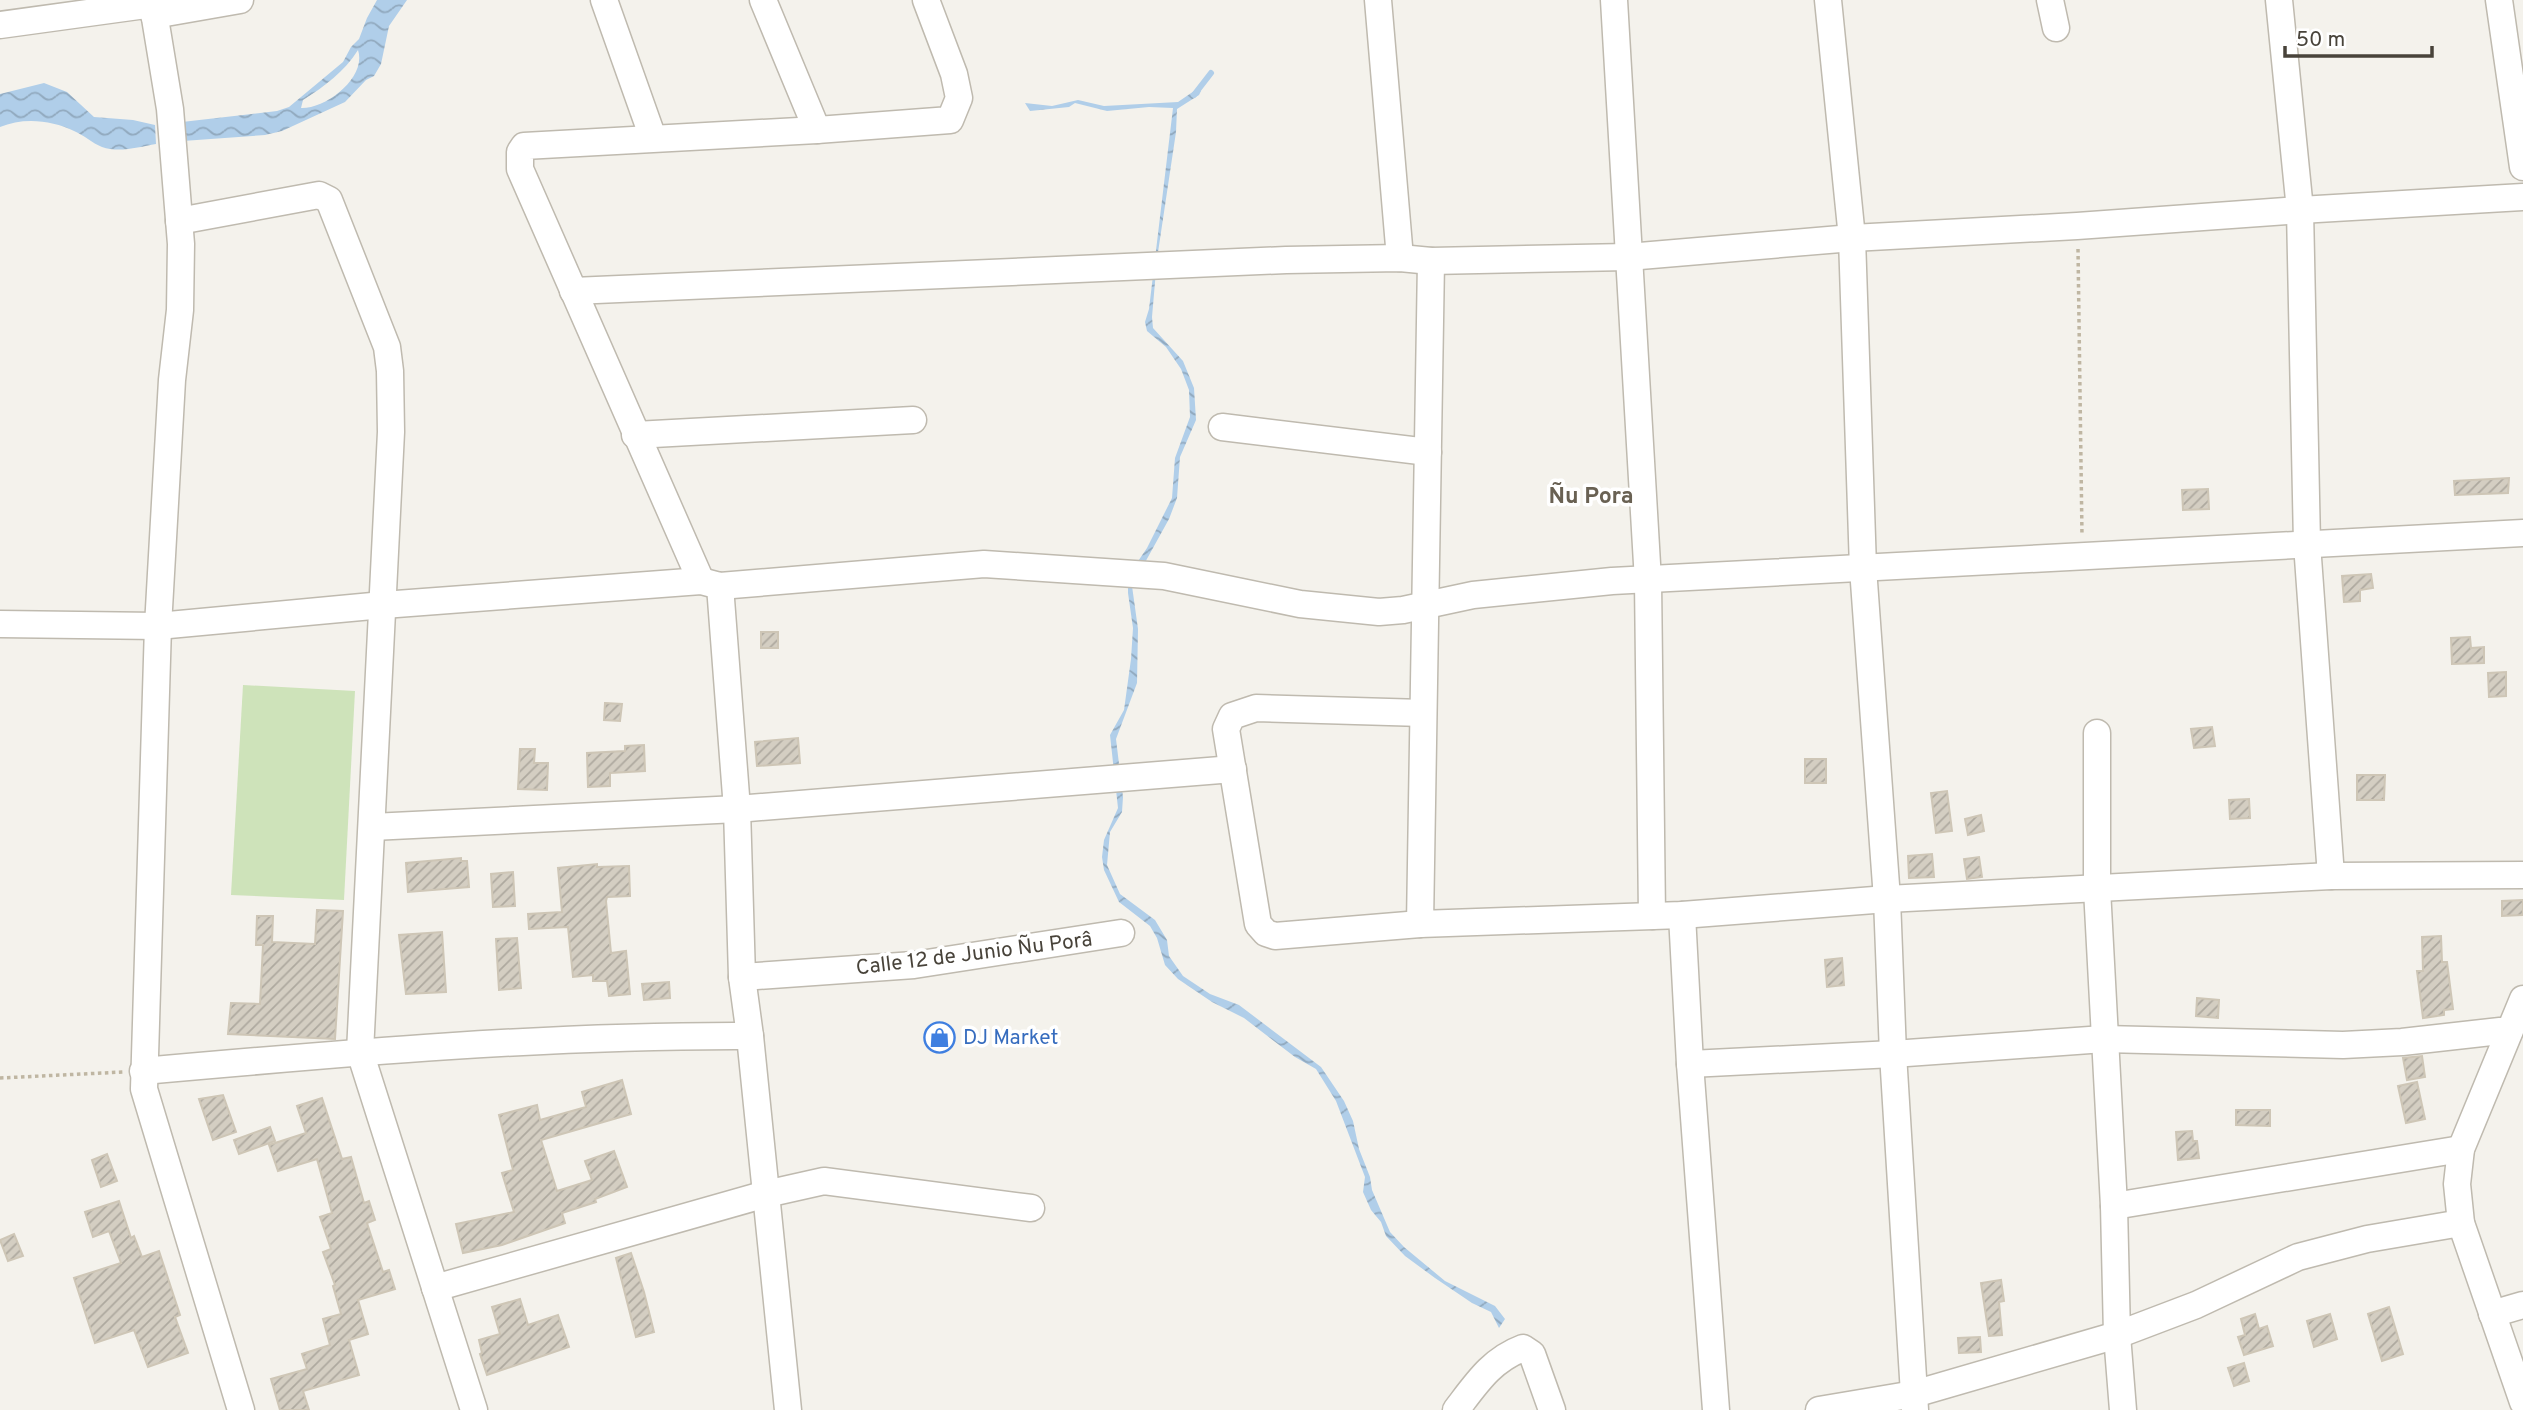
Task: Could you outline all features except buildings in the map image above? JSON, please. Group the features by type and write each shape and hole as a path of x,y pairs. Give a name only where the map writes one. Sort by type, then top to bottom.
{"street":[{"path":"0,25 153,6 240,0"},
{"path":"604,0 653,138"},
{"path":"763,0 817,130"},
{"path":"788,1410 742,977 737,809 711,584 635,435 520,169 520,152 524,146 950,120 959,98 954,74 926,0"},
{"path":"1378,0 1400,258"},
{"path":"1615,0 1647,581 1652,916"},
{"path":"1828,0 1852,238 1863,568 1887,899 1893,1054 1915,1402"},
{"path":"2050,0 2056,29"},
{"path":"2279,0 2300,210 2307,544 2331,876"},
{"path":"2499,0 2523,167"},
{"path":"153,6 170,109 179,221 180,310 172,380 158,625 143,1071 148,1106 241,1410"},
{"path":"179,221 319,195 329,200 381,329 390,371 390,432 360,1052 474,1410"},
{"path":"573,291 1286,260 1400,258 1431,261 1628,257 1852,238 2523,197"},
{"path":"1420,924 1431,261"},
{"path":"635,435 913,420"},
{"path":"1222,427 1427,452"},
{"path":"0,624 158,625 383,605 984,564 1164,576 1300,604 1378,612 1425,606 1487,593 1612,581 2523,533"},
{"path":"1423,713 1256,708 1232,716 1226,729 1258,924 1266,933 1275,936 1420,924 1682,915 1887,899 2331,876 2523,875"},
{"path":"2097,733 2097,889 2114,1206 2117,1335 2123,1410"},
{"path":"372,827 737,809 1233,769"},
{"path":"1682,915 1690,1064 1716,1410"},
{"name":"Calle 12 de Junio Ñu Porâ","path":"742,977 914,965 1121,933"},
{"path":"2523,999 2461,1149 2457,1184 2461,1223 2523,1402"},
{"path":"1690,1064 1893,1054 2104,1039 2343,1045 2509,1032"},
{"path":"143,1071 360,1052 655,1035 750,1036"},
{"path":"2114,1206 2461,1149"},
{"path":"435,1288 766,1194 824,1181 1031,1208"},
{"path":"1819,1410 1915,1402 2117,1335 2196,1305 2298,1257 2367,1239 2461,1223"},
{"path":"2492,1314 2523,1305"},
{"path":"1456,1410 1490,1366 1507,1354 1523,1348 1532,1354 1552,1410"}],"path":[{"path":"2077,226 2082,557"},
{"path":"0,1078 143,1071"}],"green space":[{"path":"243,685 355,691 344,900 231,895"}],"water":[{"path":"377,0 407,0 389,26 381,64 374,76 366,80 345,102 282,131 265,135 183,141 182,122 277,111 289,107 343,62 359,39","holes":["358,50 359,60 351,80 342,90 322,103 301,108 303,100 334,78"]},
{"path":"44,83 67,92 94,117 155,125 156,144 129,149 109,149 65,127 47,122 18,122 0,127 0,94"},
{"path":"1197,89 1201,91 1199,95 1177,109 1152,317 1153,328 1183,361 1194,388 1196,420 1180,457 1177,498 1169,519 1132,586 1138,629 1137,683 1116,739 1123,797 1122,812 1110,832 1107,865 1120,894 1155,920 1167,940 1169,956 1183,976 1210,994 1239,1005 1321,1067 1344,1101 1353,1121 1372,1190 1390,1232 1445,1281 1495,1306 1505,1319 1499,1328 1491,1312 1472,1303 1435,1278 1405,1256 1386,1236 1363,1192 1365,1177 1336,1101 1316,1069 1295,1057 1244,1018 1212,1002 1178,979 1165,965 1157,938 1150,926 1119,902 1104,870 1104,840 1118,808 1110,735 1124,710 1131,659 1133,628 1128,576 1147,548 1172,498 1175,458 1190,417 1189,390 1181,369 1166,347 1147,331 1145,322 1149,309 1173,108 1107,111 1075,103 1069,107 1030,111 1025,103 1052,106 1078,100 1104,106 1178,102"}],"waterway":[{"path":"1194,95 1211,73"}],"place":[{"name":"DJ Market","path":"940,1037"}],"district":[{"name":"Ñu Pora","path":"1591,495"}]}
